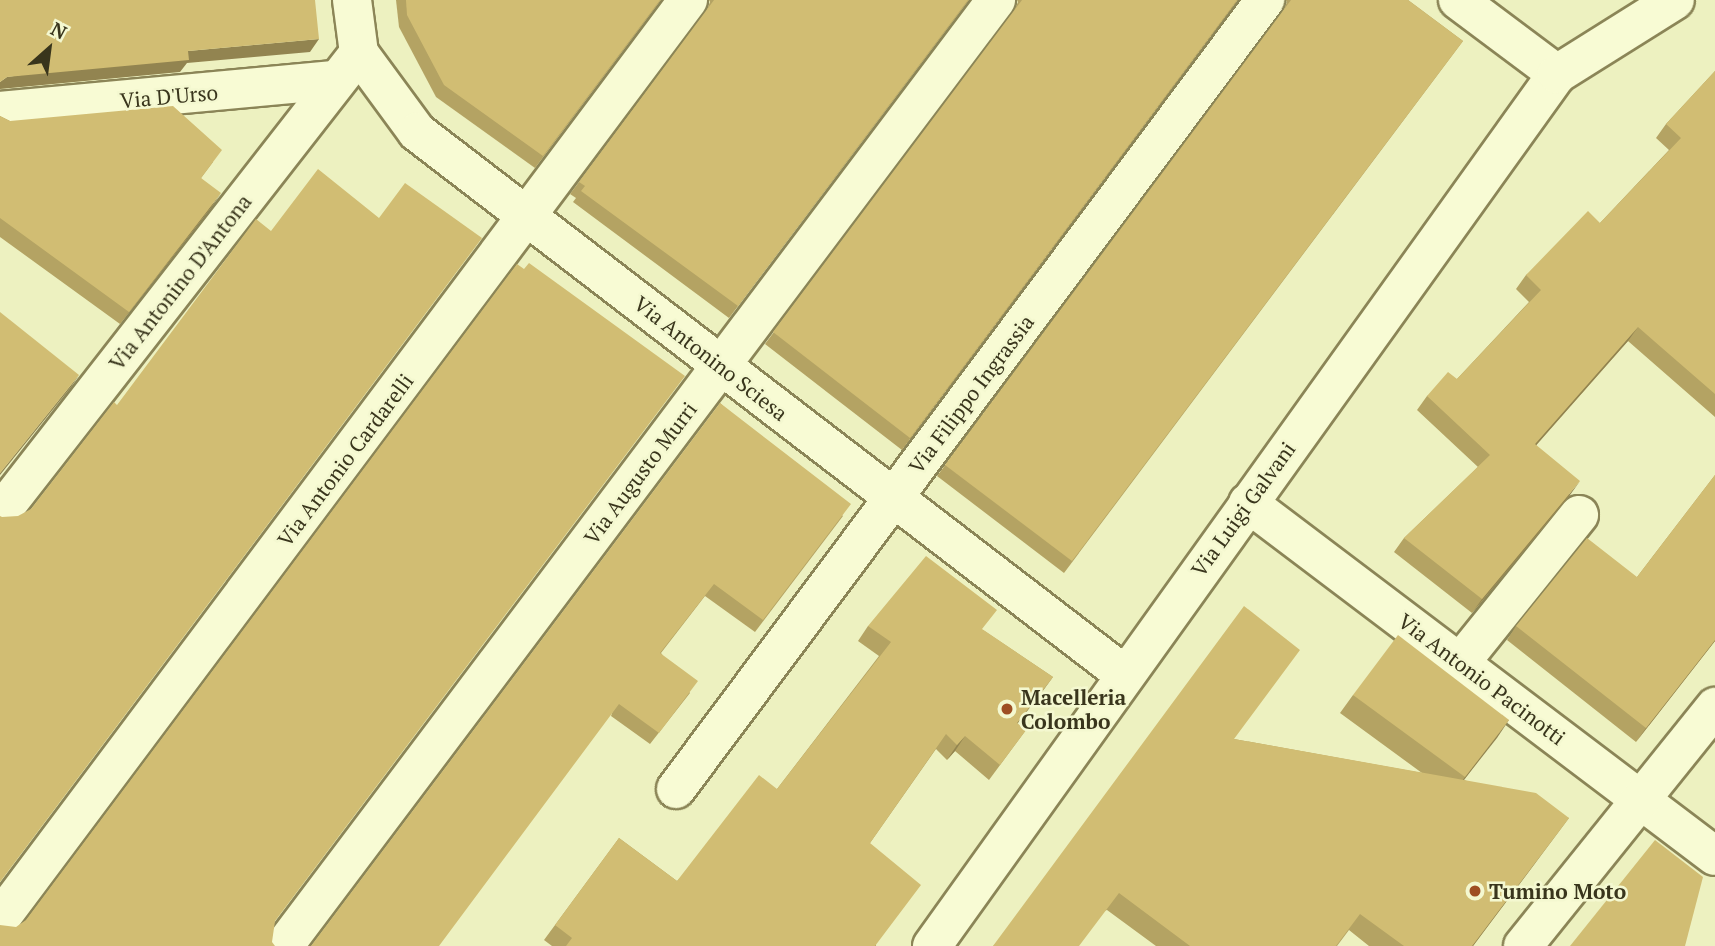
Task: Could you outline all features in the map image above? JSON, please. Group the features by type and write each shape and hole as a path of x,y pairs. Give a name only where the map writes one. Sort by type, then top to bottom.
{"street":[{"name":"Via Antonino Sciesa","path":"352,0 348,66 417,132 1125,675"},
{"name":"Via Antonio Cardarelli","path":"0,919 688,0"},
{"name":"Via Augusto Murri","path":"285,946 996,0"},
{"name":"Via Filippo Ingrassia","path":"676,789 1265,0"},
{"path":"1458,0 1556,74 1675,0"},
{"name":"Via D'Urso","path":"0,111 348,66"},
{"name":"Via Antonino D'Antona","path":"0,508 348,66"},
{"name":"Via Luigi Galvani","path":"932,946 1556,74"},
{"name":"Via Antonio Pacinotti","path":"1248,503 1715,856"},
{"path":"1460,663 1580,515"},
{"path":"1523,946 1715,707"}],"building":[{"path":"0,0 315,0 319,39 188,51 189,60 7,77 0,82"},
{"path":"406,0 660,0 543,156 444,85 407,15"},
{"path":"714,0 968,0 738,306 581,191 585,186 579,182"},
{"path":"1022,0 1237,0 910,438 773,332"},
{"path":"1291,0 1408,0 1463,41 1072,561 945,465"},
{"path":"1715,71 1715,394 1638,327 1535,444 1580,481 1482,599 1404,538 1490,455 1427,396 1448,372 1457,379 1541,290 1526,275 1588,211 1600,223 1681,138 1666,124"},
{"path":"173,106 222,150 201,178 221,193 129,312 0,218 0,116 10,121"},
{"path":"318,169 379,218 405,183 482,238 0,882 0,516 18,516 31,509 114,402 117,405 256,219 271,231"},
{"path":"529,263 685,376 275,921 272,942 275,946 0,946 0,925 16,927 26,920 517,264 524,269"},
{"path":"0,312 79,375 0,473"},
{"path":"720,403 851,504 763,620 714,584 660,653 698,681 659,733 619,704 439,946 311,946"},
{"path":"1715,475 1715,640 1646,728 1516,626 1587,538 1637,577"},
{"path":"926,556 997,610 982,629 1053,677 1017,723 1026,730 1000,765 965,736 957,745 946,734 870,843 921,885 875,946 566,946 572,938 555,925 619,838 677,881 759,775 777,789 891,642 868,626"},
{"path":"1244,606 1300,650 1234,739 1536,793 1569,818 1472,946 1404,946 1360,914 1336,946 1190,946 1119,893 1079,946 993,946"},
{"path":"1398,635 1509,720 1465,777 1353,695"},
{"path":"1655,840 1703,877 1685,946 1570,946"}],"place":[{"name":"Macelleria Colombo","path":"1007,709"},
{"name":"Tumino Moto","path":"1475,891"}]}
